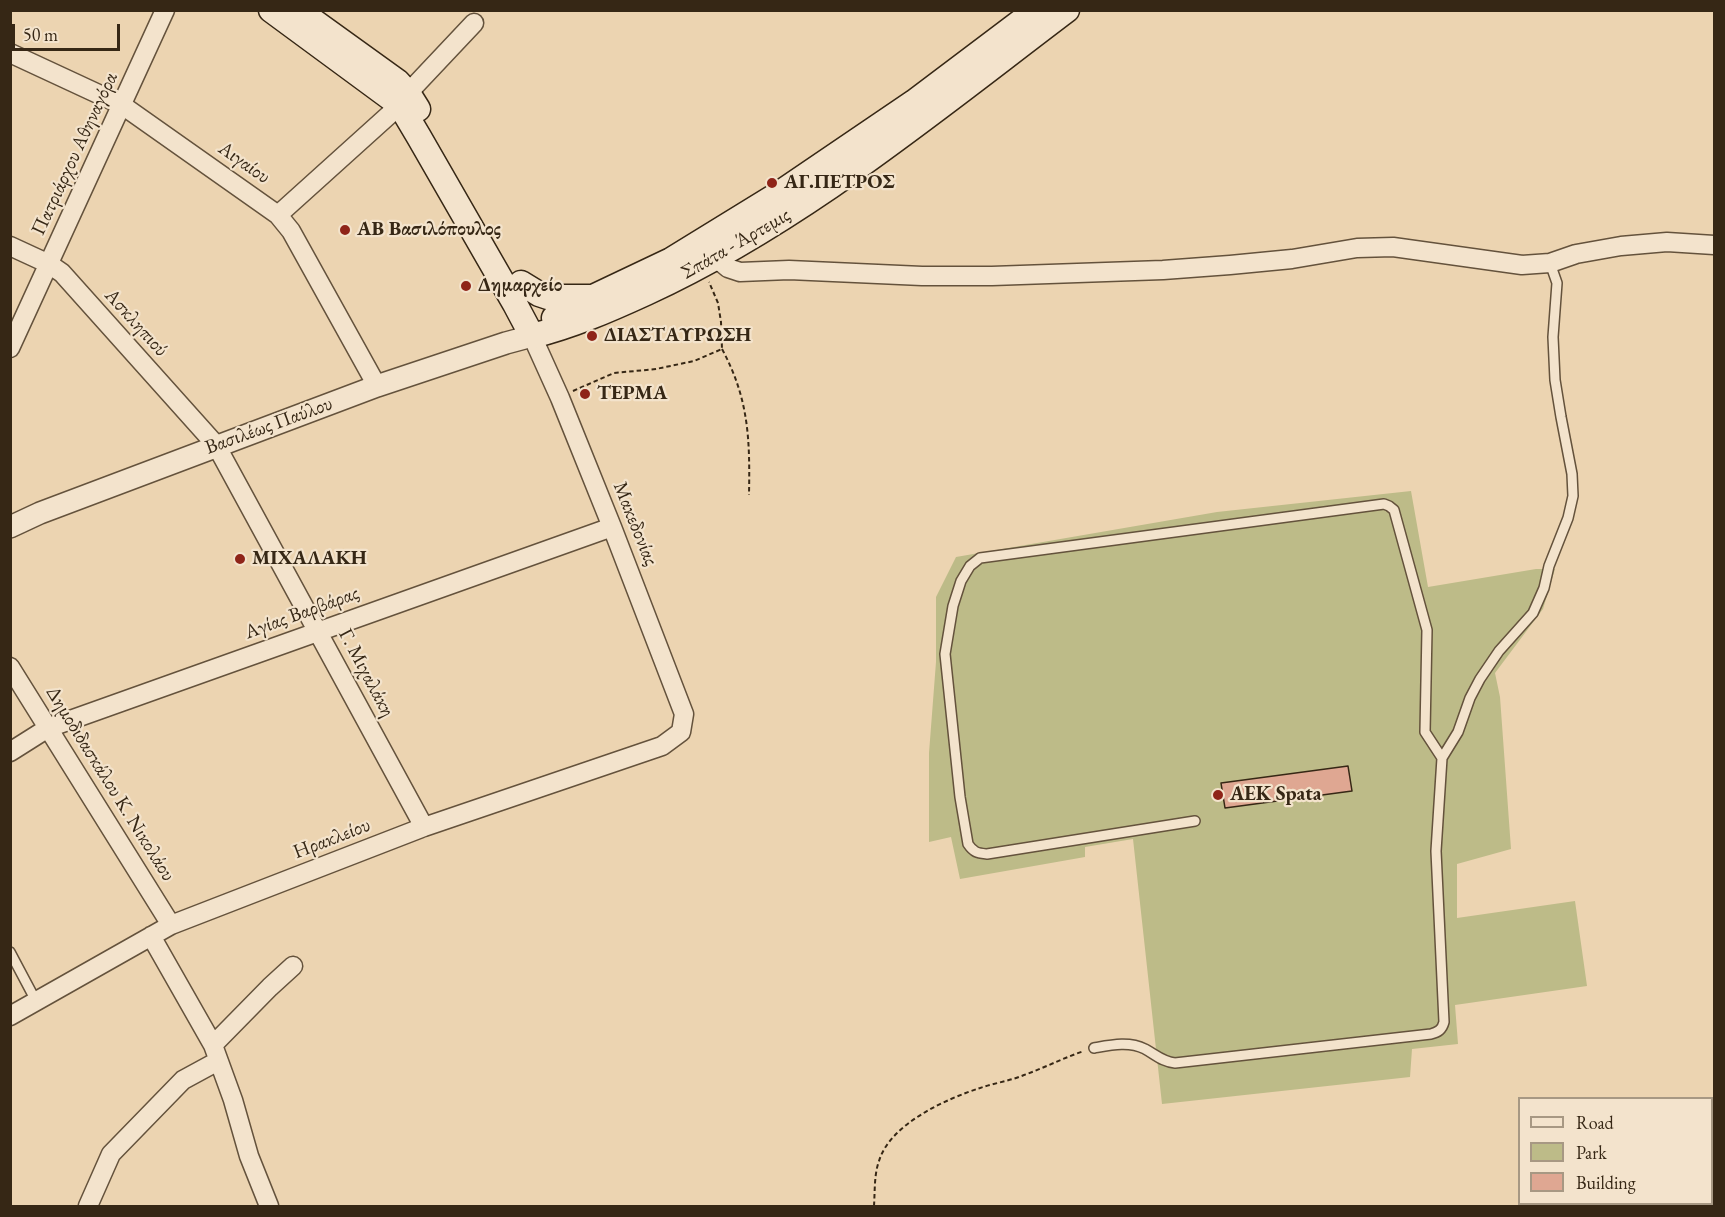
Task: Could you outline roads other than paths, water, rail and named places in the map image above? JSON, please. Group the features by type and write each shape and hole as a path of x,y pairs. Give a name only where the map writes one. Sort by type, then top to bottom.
{"main road":[{"path":"272,10 404,99 429,124 521,283 538,329"},
{"path":"299,10 385,72 404,99 510,295 538,329"},
{"name":"Σπάτα - Άρτεμις","path":"538,329 593,297 671,260 780,194 914,102 1035,10"},
{"name":"Σπάτα - Άρτεμις","path":"538,329 559,330 710,262 835,183 889,145 1067,10"},
{"path":"521,283 548,297 593,297"}],"street":[{"name":"Πατριάρχου Αθηναγόρα","path":"10,348 165,10"},
{"path":"278,215 404,99 474,22"},
{"name":"Αιγαίου","path":"10,53 122,105 278,215 291,231 377,386"},
{"path":"710,262 740,272 789,270 922,276 992,276 1163,270 1292,259 1356,248 1384,247 1522,265 1550,263 1576,254 1621,246 1667,242 1714,244"},
{"name":"Ασκληπιού","path":"10,246 49,264 62,273 216,445"},
{"name":"Βασιλέως Παύλου","path":"10,527 40,513 216,445 377,386 506,343 538,329"},
{"name":"Μακεδονίας","path":"538,329 560,398 684,714 681,732"},
{"name":"Γ. Μιχαλάκη","path":"216,445 424,827"},
{"name":"Αγίας Βαρβάρας","path":"10,752 48,728 612,527"},
{"name":"Δημοδιδασκάλου Κ. Νικολάου","path":"10,667 171,926"},
{"name":"Ηρακλείου","path":"10,1016 171,926 424,827 662,746 681,732"},
{"path":"151,936 215,1053 233,1100 249,1156 269,1206"},
{"path":"88,1206 111,1154 183,1080 215,1053 270,987 293,966"}],"lane":[{"path":"1094,1048 1115,1044 1133,1045 1161,1060 1176,1063 1431,1034 1441,1030 1444,1022 1436,851 1442,758 1458,732 1470,698 1480,679 1499,651 1533,613 1568,518 1573,496 1572,474 1555,380 1553,337 1557,283 1550,263"},
{"path":"1195,821 987,854 975,853 971,849 968,844 960,797 945,654 953,606 961,581 970,566 980,558 1384,504 1389,506 1394,510 1426,630 1425,732 1442,758"},
{"path":"10,952 36,1001"}],"place":[{"name":"ΑΓ.ΠΕΤΡΟΣ","path":"772,183"},
{"name":"ΑΒ Βασιλόπουλος","path":"345,230"},
{"name":"Δημαρχείο","path":"466,286"},
{"name":"ΔΙΑΣΤΑΥΡΩΣΗ","path":"592,336"},
{"name":"ΤΕΡΜΑ","path":"585,394"},
{"name":"ΜΙΧΑΛΑΚΗ","path":"240,559"},
{"name":"AEK Spata","path":"1218,795"}]}
